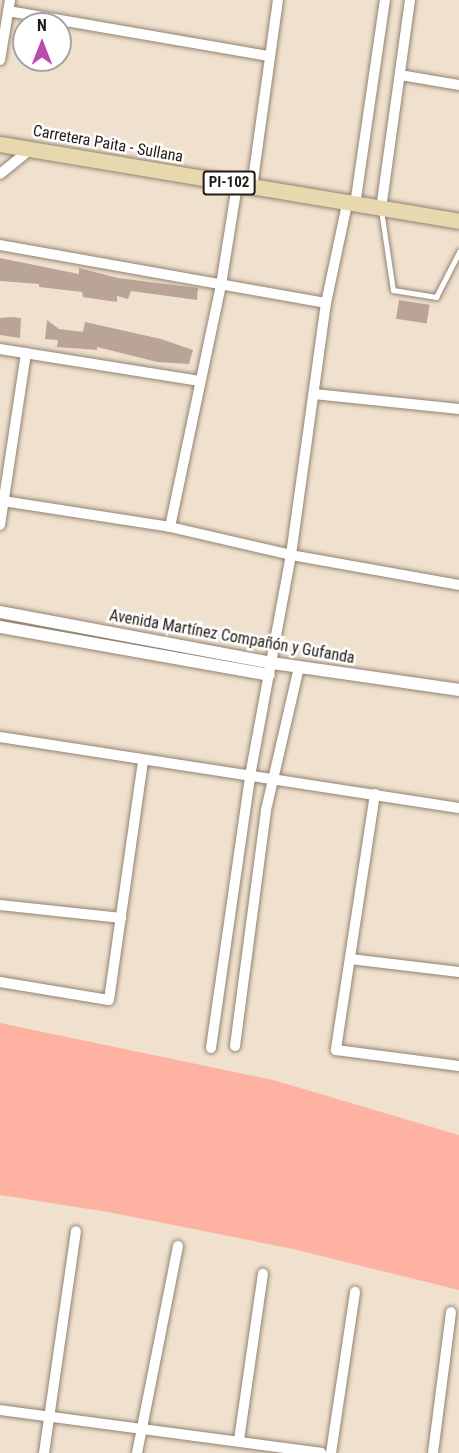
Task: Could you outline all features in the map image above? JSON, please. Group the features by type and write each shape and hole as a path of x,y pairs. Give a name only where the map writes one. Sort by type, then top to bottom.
{"main road":[{"name":"Carretera Paita - Sullana","path":"0,144 459,221"}],"street":[{"path":"252,187 278,0"},
{"path":"212,1048 250,776 291,555 326,303 351,204 386,0"},
{"path":"381,209 410,0"},
{"path":"0,60 9,6 269,56"},
{"path":"400,75 459,85"},
{"path":"0,174 31,149"},
{"path":"170,527 221,285 237,184"},
{"path":"0,245 326,303"},
{"path":"0,349 199,381"},
{"path":"0,525 26,353"},
{"path":"314,394 459,410"},
{"path":"3,501 170,527 291,555 459,584"},
{"name":"Avenida Martínez Compañón y Gufanda","path":"0,612 270,669"},
{"name":"Avenida Martínez Compañón y Gufanda","path":"0,627 270,669 299,667 459,690"},
{"path":"235,1046 272,779 299,667"},
{"path":"0,737 459,808"},
{"path":"0,982 109,1000 143,760"},
{"path":"375,794 336,1050 459,1066"},
{"path":"0,905 121,918"},
{"path":"350,959 459,972"},
{"path":"44,1453 76,1231"},
{"path":"137,1453 178,1246"},
{"path":"239,1440 263,1274"},
{"path":"331,1453 355,1292"},
{"path":"433,1453 451,1312"},
{"path":"0,1410 141,1426 321,1453"}],"lane":[{"path":"381,209 393,290 436,297 459,252"}],"shaded area":[{"path":"0,1023 273,1080 459,1135 459,1290 293,1249 108,1212 0,1195"}],"building":[{"path":"0,258 79,274 79,268 118,278 198,288 197,300 131,291 128,299 117,296 117,302 83,297 82,292 39,287 39,284 0,281"},
{"path":"399,300 430,305 427,324 396,319"},
{"path":"0,318 21,318 20,338 0,335"},
{"path":"47,320 59,329 83,332 85,322 161,339 193,350 189,364 157,362 97,347 97,350 57,347 58,340 45,339"}]}
